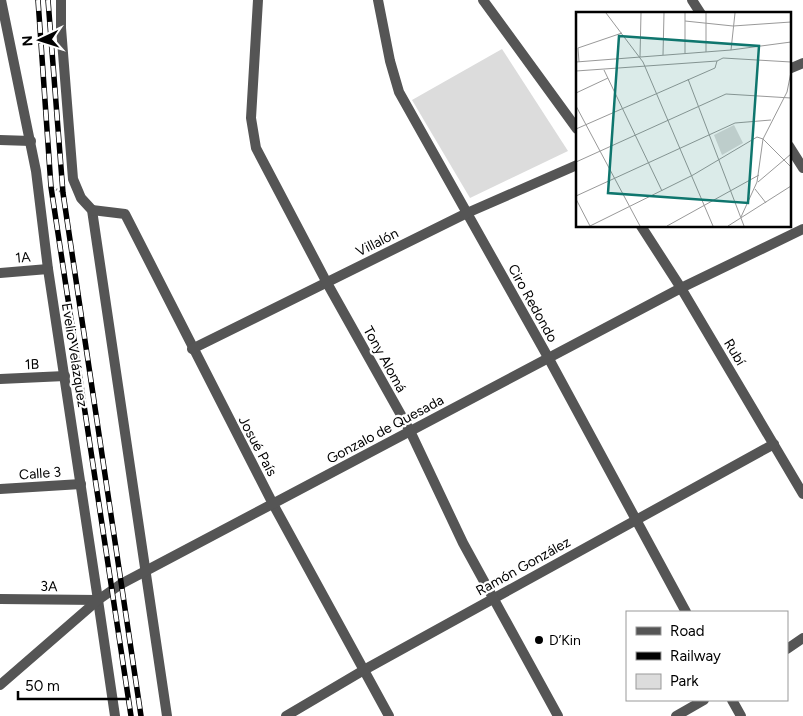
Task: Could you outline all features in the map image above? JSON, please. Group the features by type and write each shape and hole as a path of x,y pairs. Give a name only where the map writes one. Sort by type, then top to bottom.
{"street":[{"name":"Evelio Velázquez","path":"1,0 36,171 48,269 115,716"},
{"path":"61,0 61,28 73,180 81,198 92,210 167,716"},
{"name":"Tony Alomá","path":"258,0 251,118 256,148 410,432 463,543 495,598 558,716"},
{"name":"Ciro Redondo","path":"378,0 390,61 399,92 549,359 685,611"},
{"path":"483,0 576,128"},
{"path":"692,0 700,12"},
{"path":"790,69 803,63"},
{"path":"0,140 31,140"},
{"path":"790,148 803,168"},
{"name":"Villalón","path":"192,349 467,212 576,165"},
{"name":"Josué País","path":"92,210 125,214 192,349 273,504 389,716"},
{"name":"Rubí","path":"643,228 803,494"},
{"name":"Gonzalo de Quesada","path":"0,685 98,600 146,571 681,288 803,230"},
{"name":"1A","path":"0,273 48,269"},
{"name":"1B","path":"0,379 65,376"},
{"name":"Ramón González","path":"286,716 364,670 774,444"},
{"name":"Calle 3","path":"0,489 81,484"},
{"name":"3A","path":"0,599 98,600"},
{"path":"788,648 803,638"},
{"path":"676,716 702,701"},
{"path":"733,701 741,716"}],"path":[{"path":"36,171 50,186 81,198"}],"green space":[{"path":"502,49 568,151 470,198 412,100"}],"railway":[{"path":"38,0 51,187 131,716"},
{"path":"48,0 63,193 141,716"}],"place":[{"name":"D’Kin","path":"539,640"}]}
